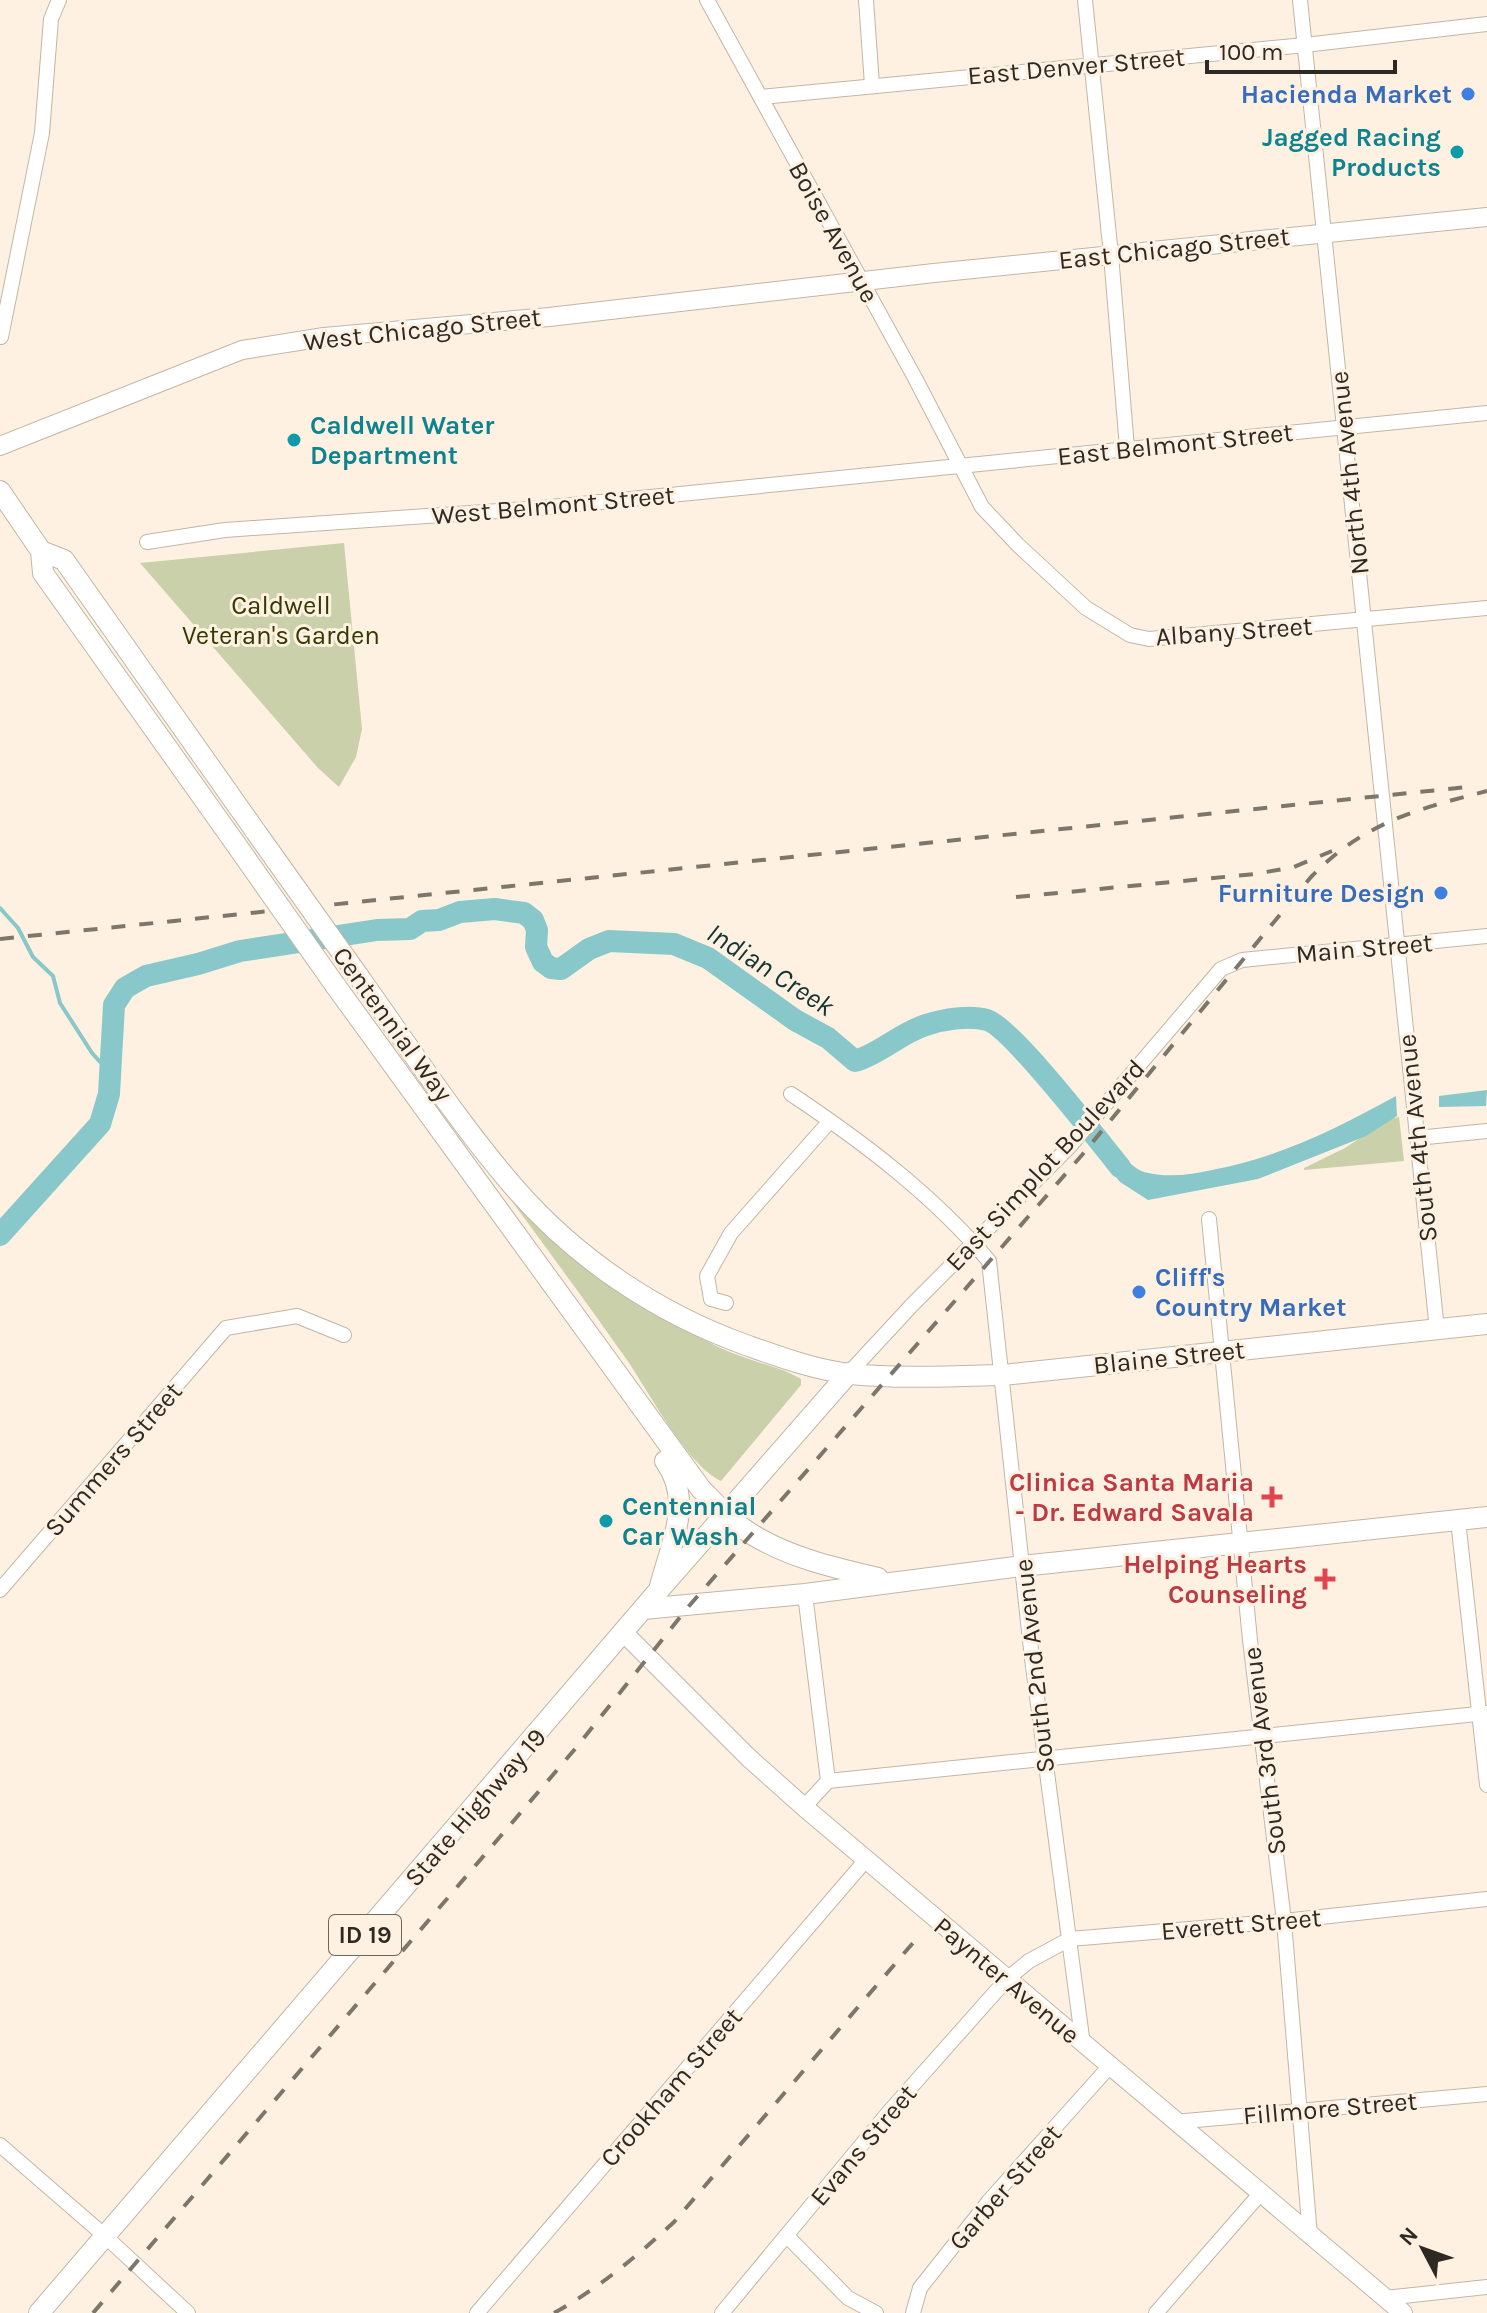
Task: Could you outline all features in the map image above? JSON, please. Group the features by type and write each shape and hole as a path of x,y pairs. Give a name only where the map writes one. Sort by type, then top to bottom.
{"main road":[{"name":"Centennial Way","path":"0,491 41,551 43,573 686,1472 725,1514 751,1535 793,1555 890,1581"},
{"name":"Centennial Way","path":"41,551 64,560 496,1166 540,1214 582,1253 634,1291 681,1318 791,1361 849,1373"},
{"path":"533,1258 544,1291 672,1471 679,1488 679,1517 659,1590"},
{"name":"Blaine Street","path":"849,1373 943,1377 1003,1375 1487,1324"},
{"name":"State Highway 19","path":"39,2313 849,1373"},
{"path":"643,1609 805,1594 1022,1566 1487,1517"}],"street":[{"path":"1,337 42,133 51,19 59,0"},
{"name":"Boise Avenue","path":"707,0 915,378 959,465"},
{"path":"866,0 872,85"},
{"path":"1085,0 1127,448"},
{"name":"North 4th Avenue","path":"1300,0 1398,946"},
{"name":"East Denver Street","path":"761,97 1305,45 1487,24"},
{"name":"East Chicago Street","path":"861,282 1487,217"},
{"name":"West Chicago Street","path":"0,446 242,350 324,337 549,317 861,282"},
{"name":"East Belmont Street","path":"959,465 1487,413"},
{"name":"West Belmont Street","path":"147,542 225,530 541,508 959,465"},
{"name":"Albany Street","path":"959,465 982,507 1018,545 1086,608 1130,635 1149,639 1487,608"},
{"name":"Main Street","path":"1242,960 1487,936"},
{"name":"South 4th Avenue","path":"1398,946 1437,1330"},
{"name":"East Simplot Boulevard","path":"849,1373 1094,1120 1205,985 1221,969 1242,960"},
{"path":"791,1094 864,1143 974,1243"},
{"path":"726,1303 711,1299 707,1276 731,1233 830,1121"},
{"path":"1417,1138 1487,1131"},
{"name":"South 3rd Avenue","path":"1209,1219 1284,1921 1310,2236"},
{"name":"South 2nd Avenue","path":"974,1243 989,1261 1044,1759 1083,2045"},
{"name":"Summers Street","path":"0,1590 226,1328 297,1316 344,1335"},
{"path":"1458,1520 1483,1714 1487,1785"},
{"path":"805,1594 828,1781"},
{"name":"Paynter Avenue","path":"624,1633 749,1758 865,1861 1403,2313"},
{"path":"804,1807 828,1781 1483,1714"},
{"name":"Crookham Street","path":"477,2313 865,1861"},
{"name":"Everett Street","path":"1007,1979 1029,1961 1070,1939 1284,1921 1487,1899"},
{"name":"Evans Street","path":"722,2313 888,2113 1007,1979"},
{"name":"Garber Street","path":"913,2313 920,2288 989,2201 1109,2067"},
{"name":"Fillmore Street","path":"1174,2122 1487,2094"},
{"path":"0,2145 188,2313"},
{"path":"1156,2313 1260,2194"},
{"path":"787,2236 848,2298 876,2313"},
{"path":"1385,2298 1487,2287"}],"green space":[{"name":"Caldwell Veteran's Garden","path":"344,543 362,729 356,757 339,787 318,768 140,563"},
{"path":"1399,1117 1404,1161 1304,1170 1389,1119"},
{"path":"511,1200 576,1256 644,1306 721,1348 801,1379 801,1385 721,1481 708,1473 682,1444 627,1360"}],"water":[{"path":"1487,1090 1486,1106 1439,1107 1439,1096"},
{"path":"1396,1096 1397,1116 1366,1136 1258,1179 1148,1200 1120,1182 1095,1151 1106,1140 1144,1172 1170,1175 1204,1172 1284,1150"}],"waterway":[{"path":"0,908 18,928 33,957 53,976 60,1003 92,1053 110,1073"},
{"name":"Indian Creek","path":"0,1235 100,1124 109,1094 114,1005 125,988 146,976 240,951 377,930 410,929 422,921 439,920 460,912 495,909 524,913 533,920 537,930 536,947 543,962 551,968 561,969 589,949 609,941 674,944 708,958 795,1020 828,1038 855,1061 926,1025 957,1018 987,1020 1015,1042 1120,1167"}],"railway":[{"path":"0,939 1467,787"},
{"path":"93,2313 575,1749 689,1606 1082,1155 1311,877 1351,843 1392,820 1487,791"},
{"path":"1016,897 1255,874 1294,867 1332,851"},
{"path":"554,2313 617,2271 674,2222 918,1937"}],"place":[{"name":"Hacienda Market","path":"1468,94"},
{"name":"Jagged Racing Products","path":"1457,152"},
{"name":"Caldwell Water Department","path":"294,440"},
{"name":"Furniture Design","path":"1441,893"},
{"name":"Cliff's Country Market","path":"1139,1292"},
{"name":"Clinica Santa Maria - Dr. Edward Savala","path":"1272,1497"},
{"name":"Centennial Car Wash","path":"606,1521"},
{"name":"Helping Hearts Counseling","path":"1325,1579"}]}
